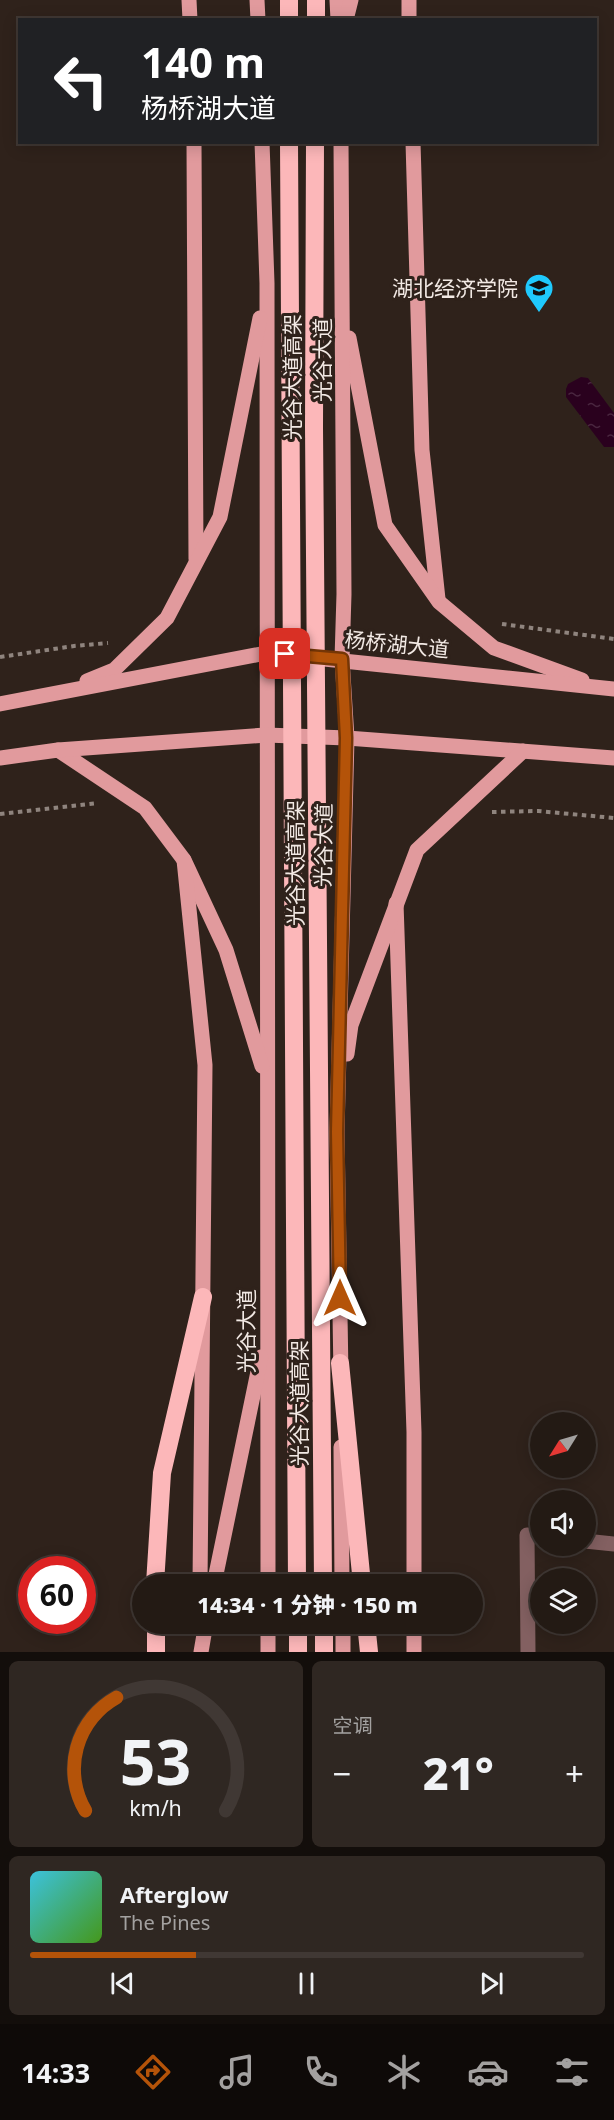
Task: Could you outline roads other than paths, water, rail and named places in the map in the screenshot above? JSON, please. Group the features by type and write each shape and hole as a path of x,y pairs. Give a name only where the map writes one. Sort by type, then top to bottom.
{"highway":[{"path":"289,0 289,18"},
{"path":"316,0 316,18"},
{"name":"光谷大道高架","path":"289,144 297,1574"},
{"name":"光谷大道高架","path":"315,144 314,439 323,1574"},
{"path":"156,1574 162,1473 203,1297"},
{"path":"340,1363 361,1574"},
{"path":"156,1634 156,1652"},
{"path":"298,1634 298,1652"},
{"path":"324,1634 324,1652"},
{"path":"367,1634 369,1652"}],"main road":[{"path":"189,0 190,18"},
{"path":"257,0 258,18"},
{"path":"337,0 338,18"},
{"path":"346,18 351,0"},
{"path":"409,0 409,18"},
{"path":"194,144 196,561"},
{"name":"光谷大道","path":"262,144 267,283 268,1574"},
{"name":"光谷大道","path":"341,144 344,594 342,659 346,738 337,1132 342,1574"},
{"path":"413,144 422,450 439,602"},
{"path":"45,696 114,670 167,618 220,517 267,283"},
{"path":"342,302 385,525 439,602 494,648 609,688"},
{"name":"杨桥湖大道","path":"0,704 266,652 609,688"},
{"path":"0,758 58,750 266,735 346,738 614,758"},
{"path":"58,750 145,808 184,860 226,950 267,1081"},
{"path":"337,1132 351,1025 417,850 523,751"},
{"path":"184,860 205,1065 200,1574"},
{"path":"396,903 413,1420 414,1574"},
{"path":"216,1574 267,1328"},
{"path":"200,1634 200,1652"},
{"path":"200,1652 204,1634"},
{"path":"268,1634 268,1652"},
{"path":"343,1634 343,1652"},
{"path":"414,1634 414,1652"}],"lane":[{"path":"528,1652 527,1535 530,1535"},
{"path":"596,1542 614,1544"}],"water":[{"path":"581,377 588,378 614,413 614,447 604,447 566,397 568,384"}],"place":[{"name":"湖北经济学院","path":"539,314"}]}
